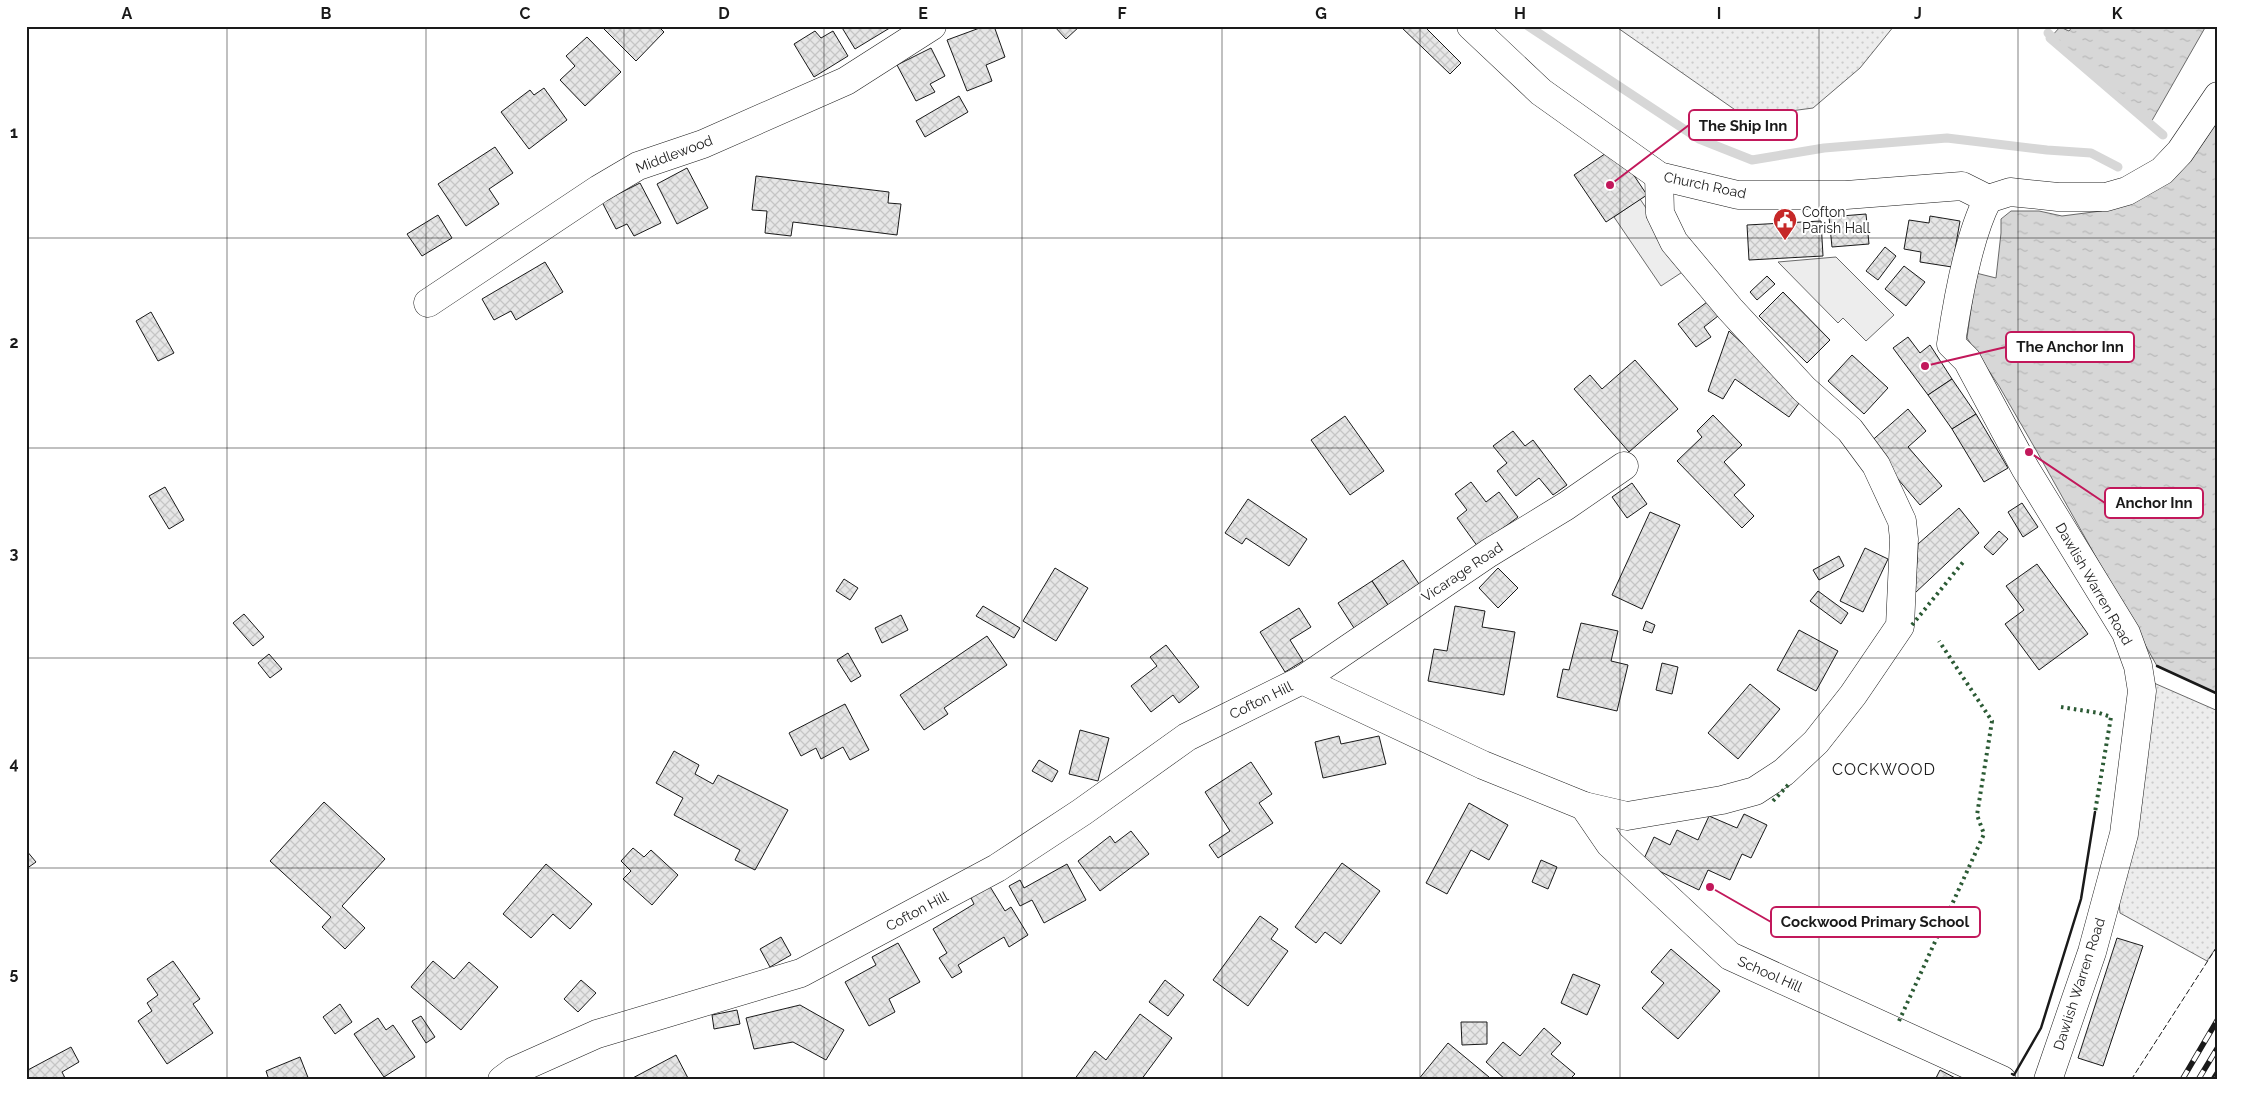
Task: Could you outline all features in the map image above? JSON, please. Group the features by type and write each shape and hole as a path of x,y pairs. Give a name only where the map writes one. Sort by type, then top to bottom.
{"street":[{"name":"Middlewood","path":"428,303 599,189 638,166 703,144 846,81 932,26"},
{"name":"Church Road","path":"1471,26 1541,92 1659,176 1738,195 1846,195 1962,186 1988,199"},
{"path":"1988,199 2010,192 2058,197 2106,197 2127,191 2162,171 2180,152 2218,96"},
{"path":"1302,680 1483,765 1584,806 1627,816 1722,800 1755,791 1784,772 1816,742 1853,695 1900,626 1904,539 1902,521 1876,465 1850,430 1804,389 1730,308 1674,242 1660,213 1659,176"},
{"name":"Dawlish Warren Road","path":"1988,199 1980,215 1951,344 1967,360 2025,468 2126,633 2138,666 2142,691 2124,834 2092,952 2048,1080"},
{"name":"Vicarage Road","path":"1302,680 1489,553 1566,506 1624,466"},
{"name":"Cofton Hill","path":"502,1080 514,1071 598,1034 801,974 997,868 1082,812 1186,737 1302,680"},
{"name":"School Hill","path":"1584,806 1610,844 1730,956 2002,1080"}],"shaded area":[{"path":"1615,26 1894,26 1860,68 1813,108 1768,114 1741,114"},
{"path":"1640,199 1687,269 1661,286 1614,217"},
{"path":"1836,257 1894,315 1866,341 1843,318 1838,323 1778,262"},
{"path":"2147,680 2218,711 2218,945 2207,961 2120,913 2119,901"}],"water":[{"path":"2073,26 2206,26 2150,124 2050,38 2060,27 2069,31"},
{"path":"2218,120 2218,694 2157,666 1999,386 1967,338 1976,273 1996,278 2001,219 2011,211 2039,211 2062,216 2101,211 2123,204 2182,163 2203,143"}],"building":[{"path":"601,26 658,26 664,32 636,61"},
{"path":"841,26 893,26 855,49"},
{"path":"985,26 994,26 1005,57 986,65 992,81 967,91 947,40"},
{"path":"1054,26 1080,26 1066,39"},
{"path":"1400,26 1424,26 1461,63 1450,74"},
{"path":"815,31 821,38 833,31 848,56 814,77 794,44"},
{"path":"587,37 621,72 585,106 560,80 575,66 566,56"},
{"path":"931,48 945,76 930,84 935,92 916,101 897,65"},
{"path":"544,88 567,120 529,149 501,112 530,90 534,95"},
{"path":"959,96 968,112 925,137 916,121"},
{"path":"495,147 513,173 489,189 499,204 466,226 438,184"},
{"path":"1615,147 1647,195 1606,222 1574,175"},
{"path":"687,168 708,208 677,224 657,184"},
{"path":"756,176 889,192 888,203 901,204 897,235 793,222 791,236 765,233 767,211 752,210"},
{"path":"640,183 661,223 634,236 627,224 616,229 602,202"},
{"path":"1866,214 1869,244 1832,247 1829,217"},
{"path":"438,215 452,238 422,256 407,234"},
{"path":"1930,216 1960,221 1952,267 1920,262 1921,252 1904,249 1909,220 1929,223"},
{"name":"Cofton Parish Hall","path":"1821,221 1823,256 1749,260 1747,225"},
{"path":"1885,247 1896,256 1878,280 1866,271"},
{"path":"545,262 563,292 516,320 511,311 494,320 482,299"},
{"path":"1904,266 1925,282 1906,306 1885,289"},
{"path":"1767,276 1775,284 1757,300 1750,292"},
{"path":"1783,292 1830,340 1807,363 1759,316"},
{"path":"1707,302 1718,316 1704,327 1711,337 1696,347 1678,324"},
{"path":"151,312 174,353 158,361 136,321"},
{"path":"1729,331 1802,399 1789,417 1735,379 1723,399 1708,391"},
{"path":"1908,337 1920,353 1930,345 1952,379 1928,395 1893,348"},
{"path":"1852,355 1888,388 1864,414 1828,381"},
{"path":"1635,360 1678,409 1629,452 1574,389 1590,375 1602,389"},
{"path":"1952,379 1976,414 1952,429 1928,395"},
{"path":"1908,409 1926,431 1908,447 1942,486 1920,505 1868,444"},
{"path":"1976,414 2008,468 1984,482 1952,429"},
{"path":"1713,415 1742,445 1724,462 1745,485 1734,495 1754,516 1742,528 1677,461 1702,437 1697,431"},
{"path":"1345,416 1384,471 1350,495 1311,440"},
{"path":"1513,431 1525,446 1533,440 1567,485 1553,495 1539,478 1516,496 1497,471 1507,463 1493,446"},
{"path":"1471,482 1486,502 1499,492 1518,517 1478,547 1457,518 1467,510 1455,494"},
{"path":"1632,483 1647,504 1627,518 1612,497"},
{"path":"165,487 184,520 169,529 149,496"},
{"path":"1248,499 1307,539 1289,566 1246,538 1242,544 1225,533"},
{"path":"2022,503 2038,527 2023,537 2008,512"},
{"path":"1959,508 1979,533 1915,593 1918,544"},
{"path":"1650,512 1680,525 1642,609 1612,595"},
{"path":"1999,531 2008,539 1993,555 1984,547"},
{"path":"1865,548 1888,559 1863,612 1840,601"},
{"path":"1839,556 1844,566 1819,580 1813,570"},
{"path":"1403,560 1419,584 1388,605 1372,581"},
{"path":"2037,564 2088,634 2039,670 2005,624 2024,610 2006,586"},
{"path":"1055,568 1088,588 1056,641 1023,621"},
{"path":"1498,568 1518,588 1498,608 1479,588"},
{"path":"844,579 858,588 850,600 836,591"},
{"path":"1372,581 1388,605 1354,628 1338,603"},
{"path":"1818,591 1848,613 1841,624 1810,601"},
{"path":"983,606 1020,628 1014,638 976,616"},
{"path":"1455,606 1485,611 1482,627 1515,632 1504,695 1428,681 1434,649 1447,651"},
{"path":"1299,608 1311,627 1290,640 1303,661 1285,672 1260,632"},
{"path":"244,614 264,637 253,646 233,623"},
{"path":"901,615 908,630 882,643 875,628"},
{"path":"1646,621 1655,625 1652,633 1643,630"},
{"path":"1581,623 1618,631 1611,661 1628,665 1617,711 1557,697 1563,669 1569,670"},
{"path":"1799,630 1838,651 1816,691 1777,670"},
{"path":"987,636 1007,665 944,708 948,714 924,730 900,695"},
{"path":"1166,645 1199,687 1179,703 1173,695 1151,712 1131,686 1157,666 1150,657"},
{"path":"848,653 861,676 851,682 837,660"},
{"path":"269,654 282,669 270,678 258,663"},
{"path":"1662,663 1678,667 1672,694 1656,690"},
{"path":"1750,684 1780,709 1738,759 1708,733"},
{"path":"845,704 869,750 850,760 843,747 821,759 816,748 801,756 789,733"},
{"path":"1080,730 1109,738 1098,781 1069,774"},
{"path":"1339,736 1341,744 1379,736 1386,764 1323,778 1315,742"},
{"path":"674,751 699,765 695,774 713,784 718,775 788,810 755,870 735,860 740,850 674,815 683,798 656,783"},
{"path":"1039,760 1058,771 1052,782 1032,771"},
{"path":"1251,762 1272,794 1259,803 1273,823 1218,858 1209,845 1230,831 1205,792"},
{"path":"324,802 385,859 342,906 365,928 345,949 322,927 331,917 270,861"},
{"path":"1469,803 1508,825 1489,860 1471,850 1447,894 1426,883"},
{"path":"1744,814 1767,825 1751,858 1742,854 1730,880 1708,870 1699,890 1642,863 1654,837 1670,845 1677,830 1698,840 1709,816 1737,828"},
{"path":"1131,831 1149,854 1100,891 1078,861 1110,836 1115,843"},
{"path":"633,848 644,857 651,850 678,875 652,905 623,879 631,871 621,861"},
{"path":"26,850 36,862 26,869"},
{"path":"1541,860 1557,867 1548,889 1532,882"},
{"path":"1342,863 1380,891 1341,944 1325,932 1316,943 1295,927"},
{"path":"546,864 592,904 570,929 553,914 531,938 503,914"},
{"path":"1067,864 1086,900 1044,923 1032,900 1020,906 1009,886 1020,880 1024,888"},
{"path":"989,885 1005,911 1011,907 1028,935 1009,947 1004,937 958,965 962,972 952,978 939,958 947,953 933,929 974,904 970,896"},
{"path":"1260,916 1278,929 1271,939 1288,951 1248,1006 1213,980"},
{"path":"781,937 791,955 770,967 760,949"},
{"path":"2117,938 2143,946 2103,1066 2078,1058"},
{"path":"898,943 920,982 889,999 895,1012 869,1026 845,982 876,965 872,957"},
{"path":"1671,949 1720,991 1678,1039 1642,1008 1664,983 1651,972"},
{"path":"173,961 200,999 193,1004 213,1033 167,1064 138,1021 152,1011 147,1003 158,995 147,979"},
{"path":"433,961 454,979 469,962 498,987 461,1030 411,987"},
{"path":"1573,974 1600,985 1587,1015 1561,1003"},
{"path":"581,980 596,993 578,1012 564,999"},
{"path":"1165,980 1184,995 1168,1016 1149,1002"},
{"path":"340,1004 352,1022 335,1034 323,1017"},
{"path":"800,1005 844,1030 826,1060 793,1042 754,1049 746,1018"},
{"path":"737,1010 740,1024 714,1029 712,1015"},
{"path":"1140,1014 1172,1038 1141,1080 1074,1080 1095,1051 1106,1060"},
{"path":"421,1016 435,1037 426,1043 412,1021"},
{"path":"378,1018 386,1030 393,1025 415,1057 384,1077 354,1034"},
{"path":"1461,1022 1487,1022 1487,1044 1462,1045"},
{"path":"1544,1028 1561,1043 1551,1054 1575,1074 1569,1080 1506,1080 1486,1062 1503,1042 1520,1056"},
{"path":"1448,1043 1489,1077 1487,1080 1418,1080"},
{"path":"71,1047 79,1062 62,1072 66,1080 28,1080 26,1071"},
{"path":"676,1055 689,1080 629,1080"},
{"path":"300,1057 309,1080 269,1080 266,1071"},
{"path":"1940,1070 1959,1080 1935,1080"}],"waterway":[{"path":"1528,26 1699,139 1752,160 1824,148 1947,138 2047,150 2091,153 2118,167"},
{"path":"2048,33 2052,37 2050,38 2163,135"}],"railway":[{"path":"2182,1080 2218,1019"},
{"path":"2198,1080 2218,1047"}],"hedge":[{"path":"1912,625 1964,561"},
{"path":"1899,1021 1984,834 1977,815 1992,721 1939,641"},
{"path":"2061,707 2099,713 2111,717 2095,812"},
{"path":"1773,801 1789,784"},
{"path":"927,1080 932,1078 935,1080"}],"fence":[{"path":"2131,1080 2218,945"}],"wall":[{"path":"2157,666 2218,694"},
{"path":"2012,1074 2014,1075 2041,1028 2081,899 2095,812"},
{"path":"2211,1080 2218,1069"}],"place":[{"name":"The Ship Inn","path":"1610,185"},
{"name":"Cofton Parish Hall","path":"1785,241"},
{"name":"The Anchor Inn","path":"1925,366"},
{"name":"Anchor Inn","path":"2029,452"},
{"name":"Cockwood Primary School","path":"1710,887"}],"district":[{"name":"COCKWOOD","path":"1884,769"}]}
